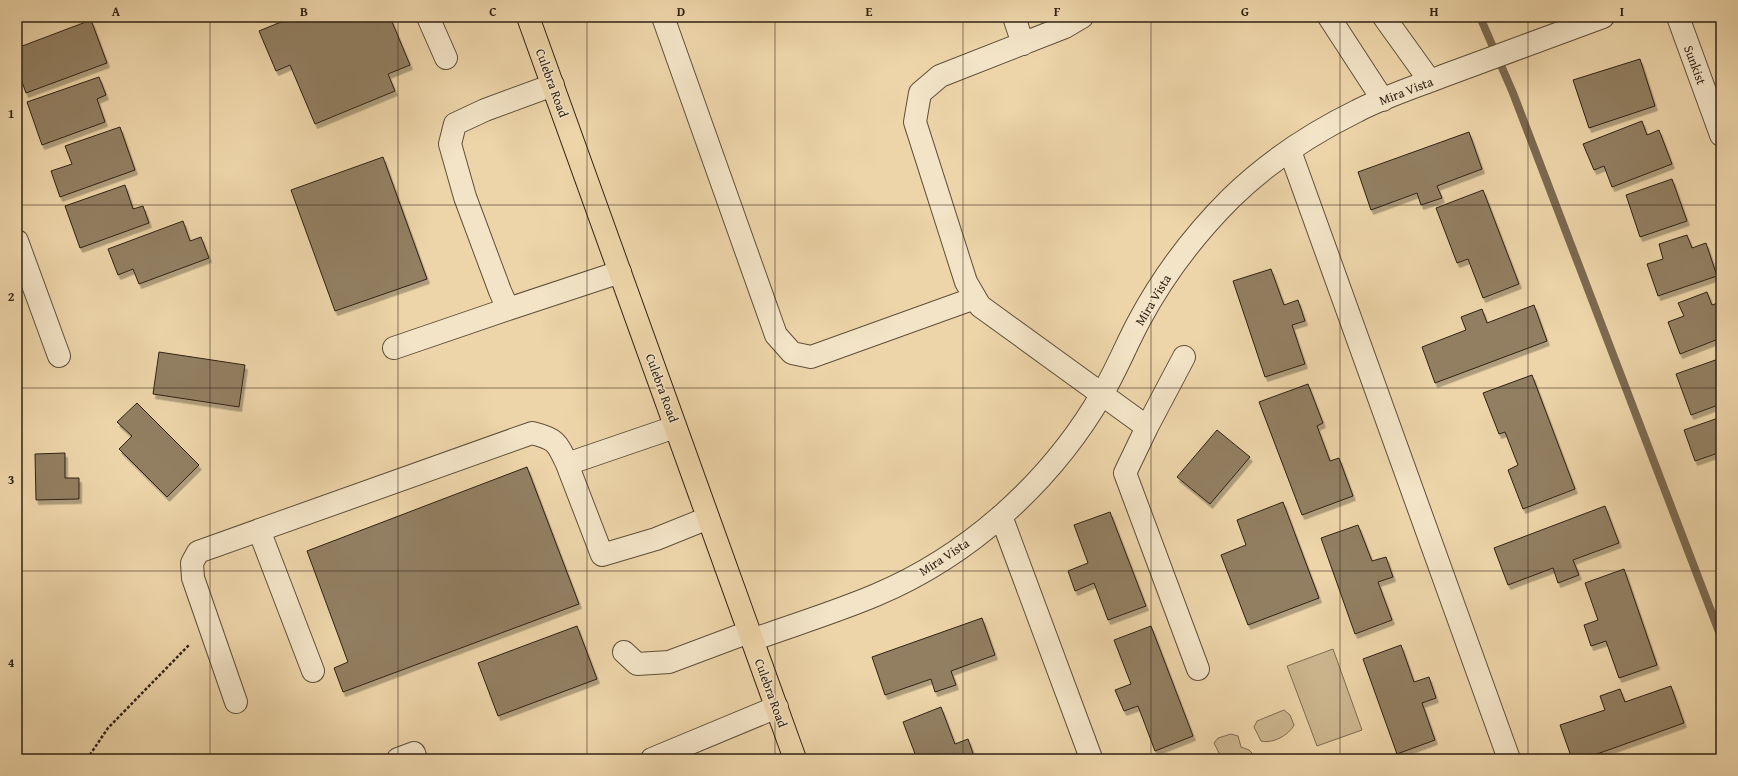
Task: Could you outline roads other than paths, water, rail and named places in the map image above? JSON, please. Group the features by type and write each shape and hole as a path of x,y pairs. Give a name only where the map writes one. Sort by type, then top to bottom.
{"main road":[{"name":"Culebra Road","path":"528,17 796,759"}],"street":[{"path":"428,17 446,58"},
{"path":"663,17 776,335 792,353 811,357 976,298"},
{"path":"1014,17 1023,44"},
{"path":"1082,17 1065,27 940,76 920,93 915,122 966,282 980,306 1147,427"},
{"path":"1329,17 1384,100"},
{"path":"1384,17 1430,82"},
{"name":"Mira Vista","path":"624,652 637,664 669,662 877,595 923,572 966,544 1001,516 1042,476 1074,436 1102,394 1140,320 1166,276 1197,235 1232,198 1271,165 1312,135 1351,114 1481,62 1603,17"},
{"name":"Sunkist","path":"1678,17 1721,135"},
{"path":"508,309 466,197 450,144 455,124 485,110 553,86"},
{"path":"1290,151 1509,759"},
{"path":"17,241 59,356"},
{"path":"394,348 620,272"},
{"path":"1184,357 1147,427 1125,473 1198,669"},
{"path":"567,464 676,427"},
{"path":"236,702 193,578 192,563 198,552 532,433 546,436 559,444 602,555 656,539 708,518"},
{"path":"1001,516 1091,758"},
{"path":"259,530 313,671"},
{"path":"652,759 777,707"},
{"path":"398,759 414,753 416,759"}],"waterway":[{"path":"1480,17 1513,93 1721,637"}]}
